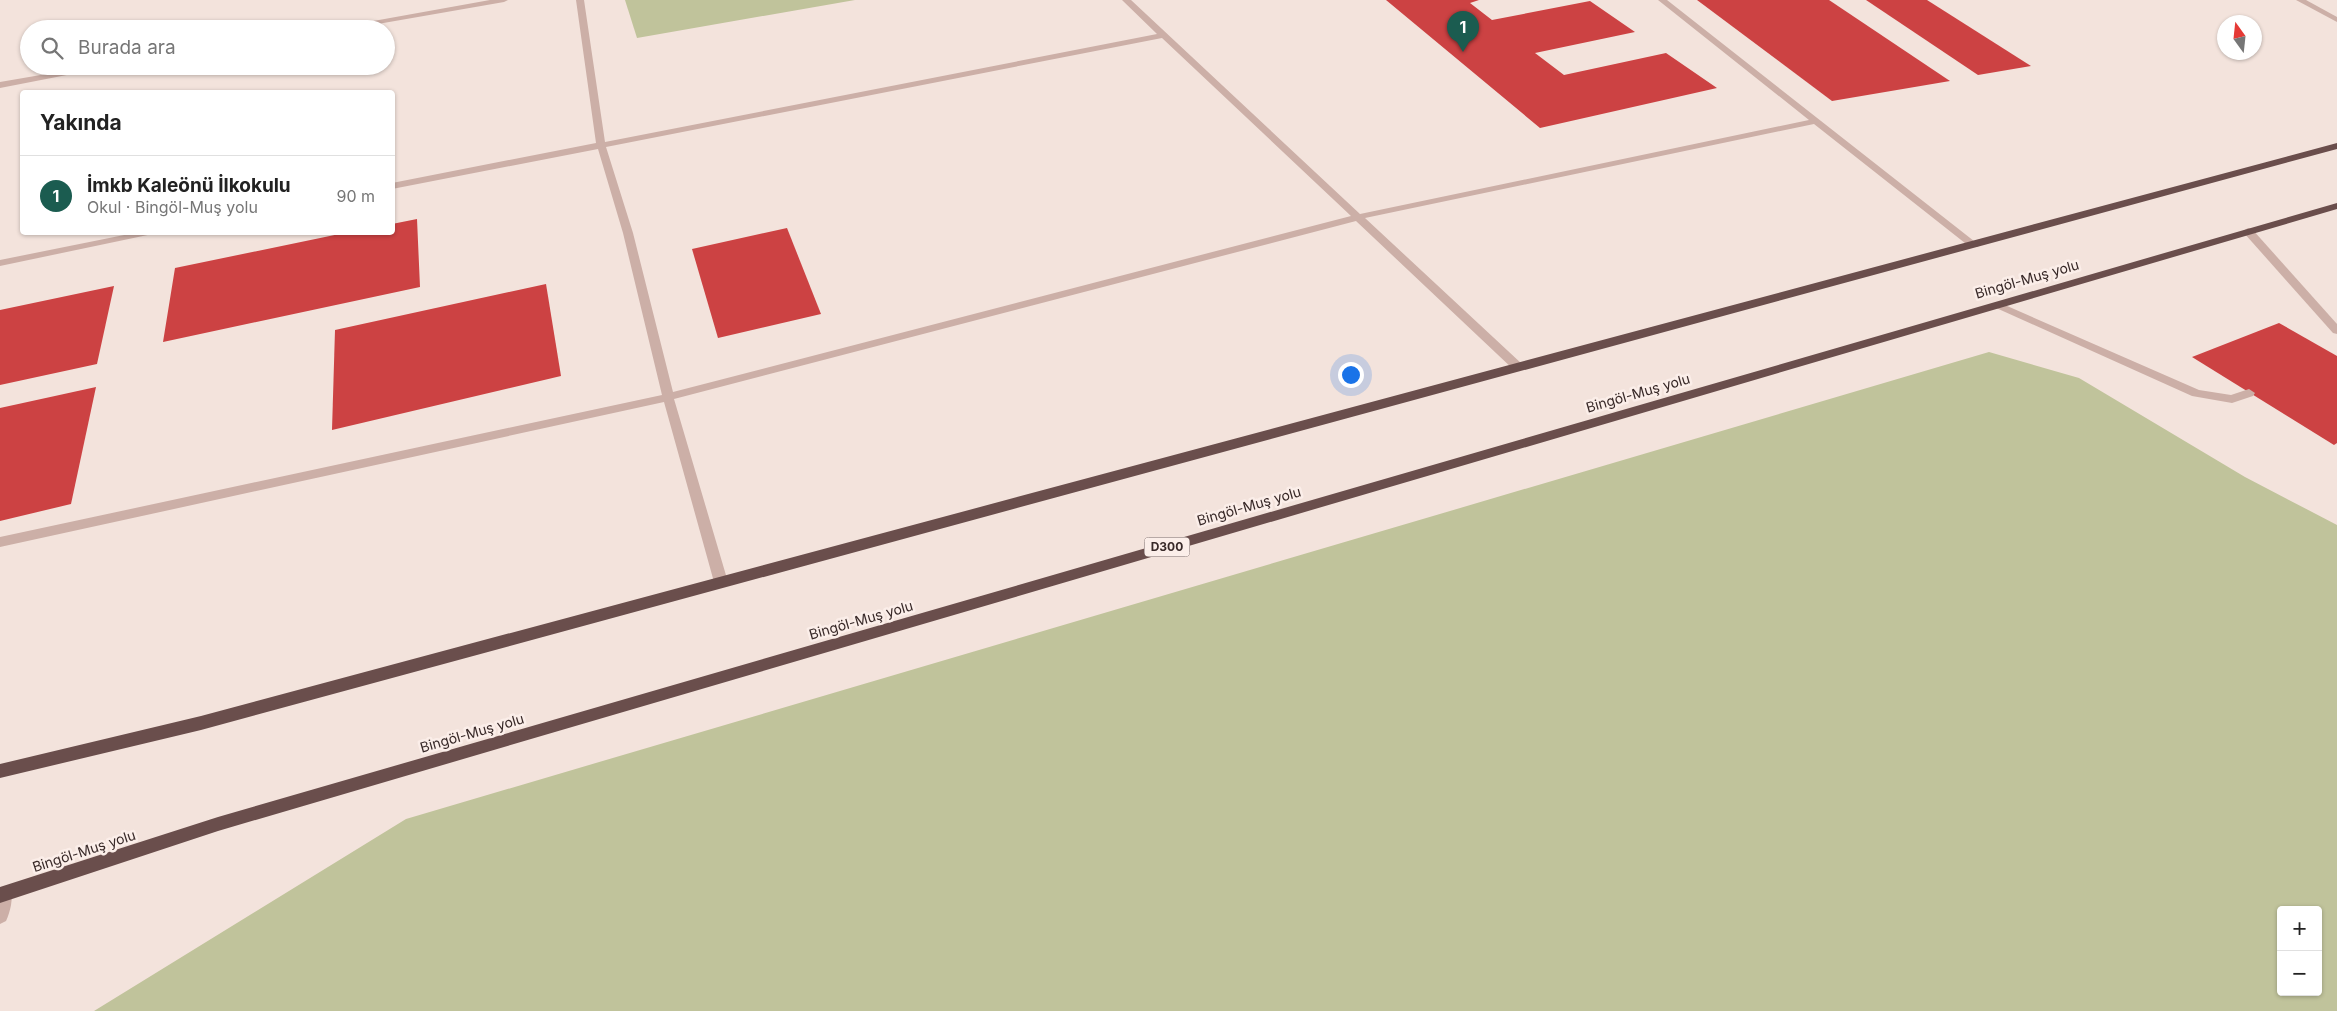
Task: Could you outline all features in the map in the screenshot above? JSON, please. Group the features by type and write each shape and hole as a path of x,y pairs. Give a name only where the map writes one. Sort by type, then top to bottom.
{"highway":[{"path":"0,771 201,723 2337,146"},
{"name":"Bingöl-Muş yolu","path":"2,894 218,824 2337,206"}],"street":[{"path":"386,20 504,0"},
{"path":"580,0 601,145 628,233 668,398 720,582"},
{"path":"1126,0 1518,367"},
{"path":"1662,0 1974,245"},
{"path":"2300,0 2337,20"},
{"path":"395,185 1164,35"},
{"path":"0,85 57,75"},
{"path":"0,542 668,398 1358,217 1816,121"},
{"path":"2248,232 2337,331"},
{"path":"0,263 142,235"},
{"path":"1998,304 2196,393 2232,399 2249,393"},
{"path":"0,916 2,894"}],"green space":[{"path":"625,0 855,0 637,38"},
{"path":"1989,352 2079,378 2245,477 2337,525 2337,1011 94,1011 406,819"}],"building":[{"path":"1386,0 1479,0 1470,3 1492,20 1590,1 1635,32 1535,53 1564,75 1666,53 1717,88 1540,128"},
{"path":"1697,0 1829,0 1950,81 1832,101"},
{"path":"1866,0 1927,0 2031,66 1978,75"},
{"path":"417,219 420,287 163,342 175,268 334,235 395,235 395,223"},
{"path":"787,228 821,314 718,338 692,249"},
{"path":"546,284 561,376 332,430 335,330"},
{"path":"114,286 97,364 0,385 0,310"},
{"path":"2279,323 2337,356 2337,443 2334,445 2192,357"},
{"path":"96,387 71,504 0,521 0,408"}],"place":[{"name":"İmkb Kaleönü İlkokulu","path":"1463,52"}]}
